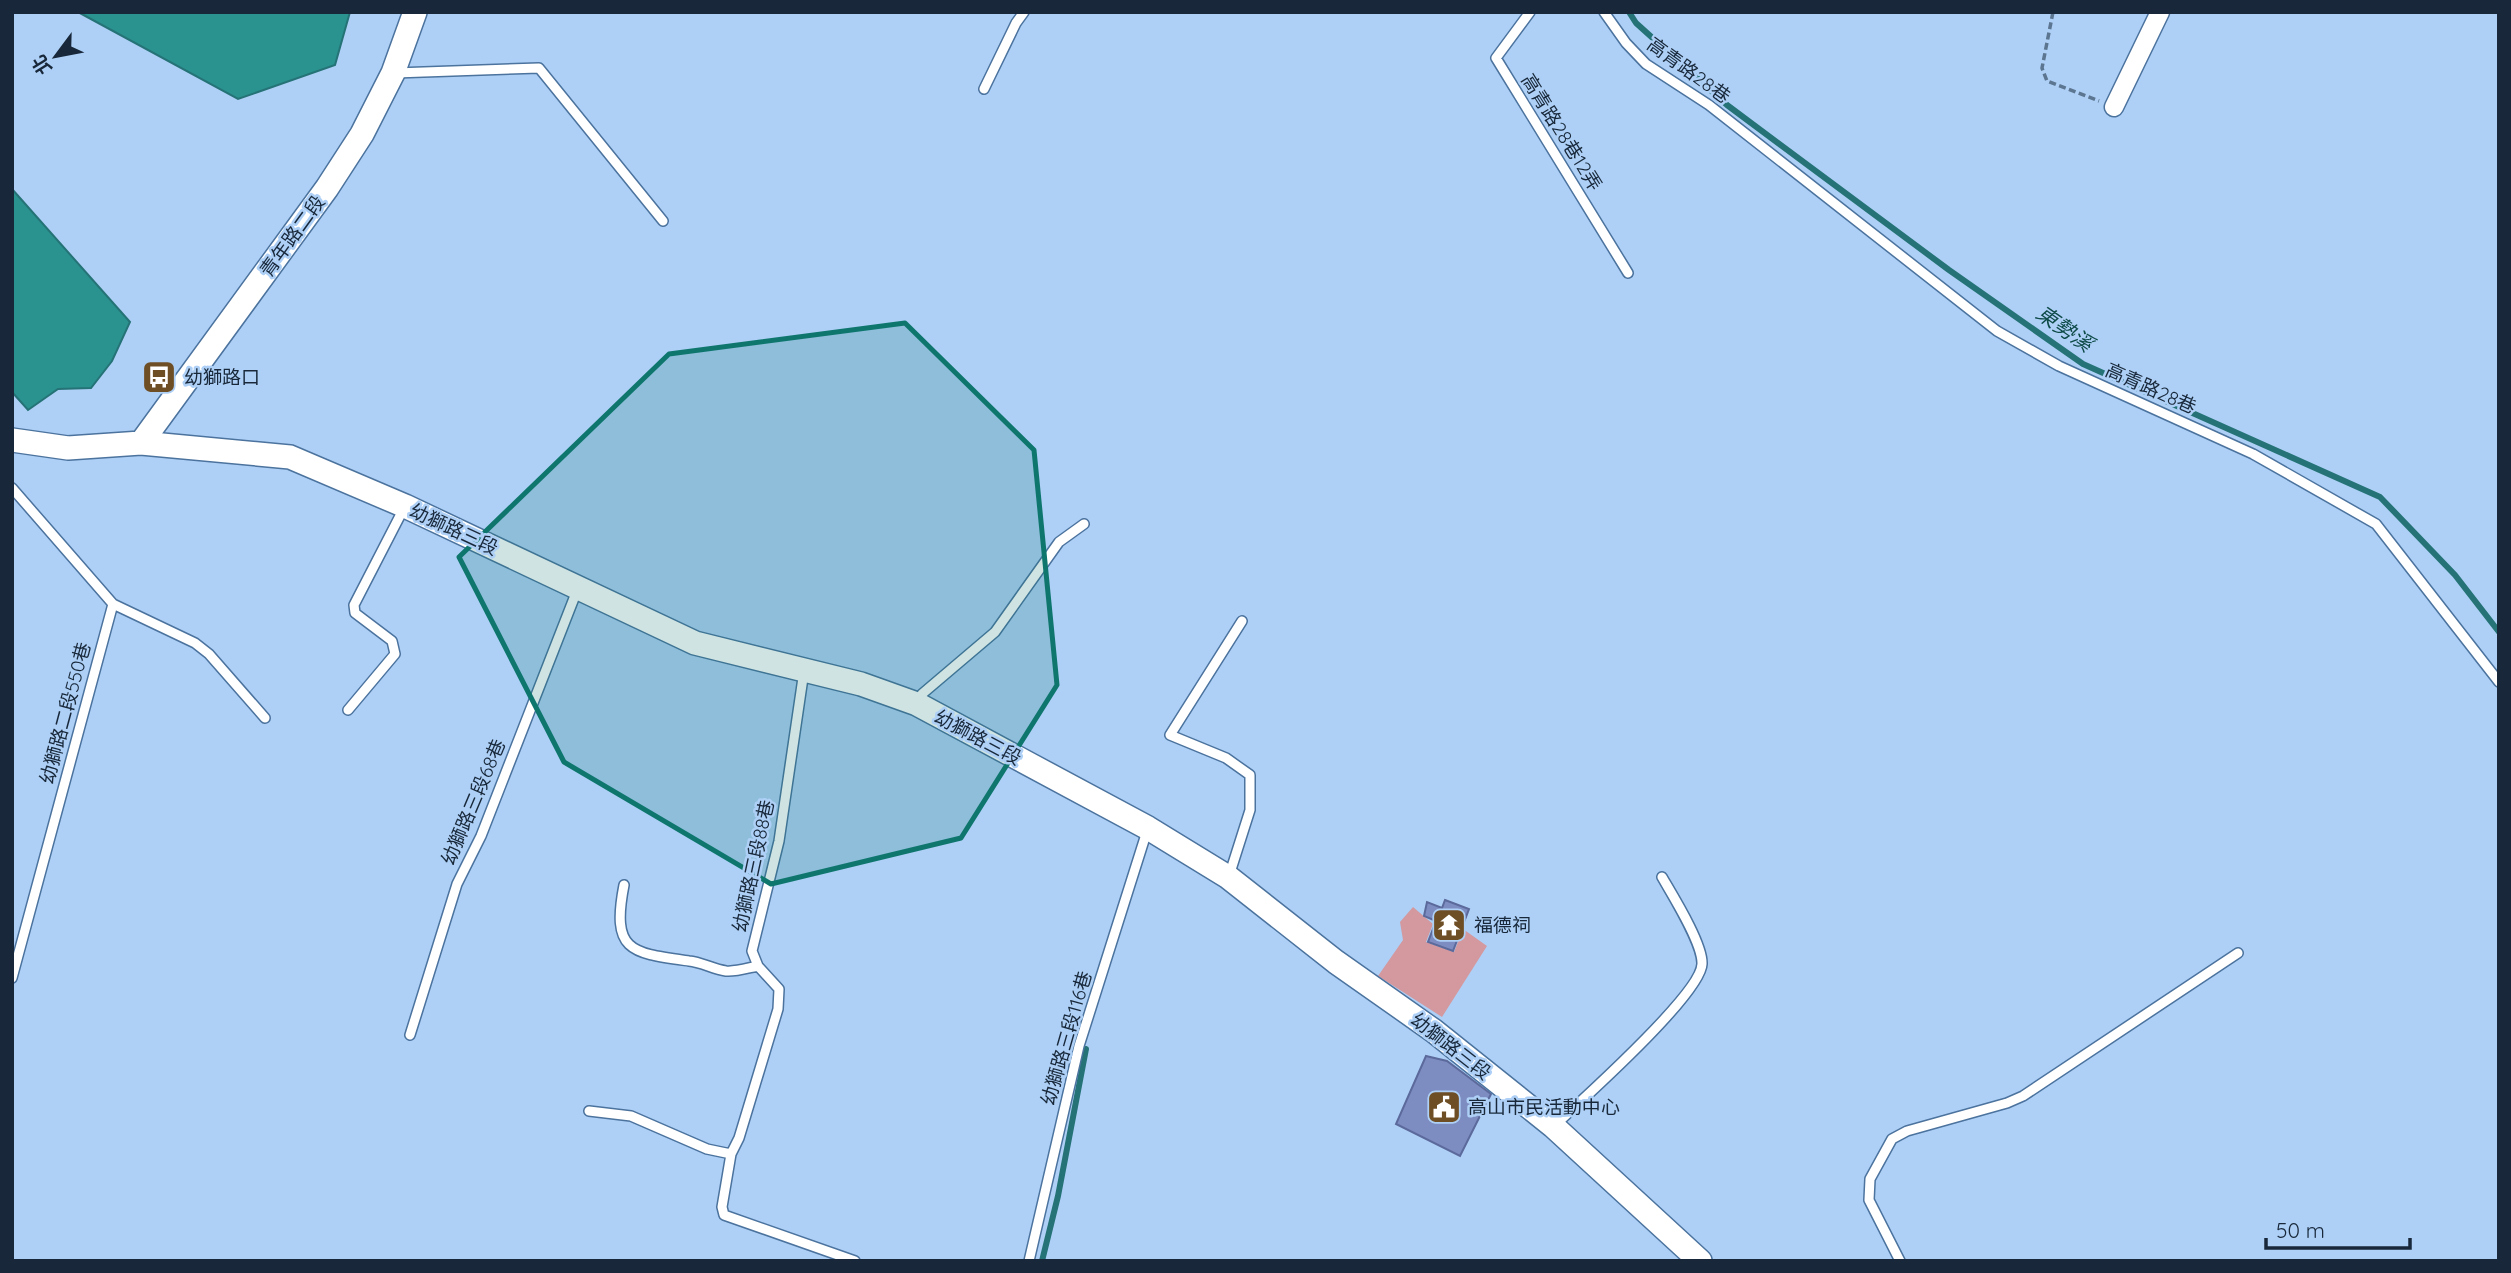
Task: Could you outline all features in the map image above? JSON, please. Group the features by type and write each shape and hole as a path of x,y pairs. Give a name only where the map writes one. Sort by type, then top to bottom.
{"street":[{"name":"青年路二段","path":"141,443 327,188 362,134 393,73 415,12"},
{"path":"2114,107 2160,12"},
{"name":"幼獅路三段","path":"12,440 68,448 141,443 290,457 405,506 695,643 861,684 917,704 1148,828 1228,877 1336,962 1434,1031 1553,1126 1700,1261"}],"lane":[{"path":"984,89 1024,12"},
{"name":"高青路28巷12弄","path":"1530,12 1496,58 1628,273"},
{"name":"高青路28巷","path":"1604,12 1626,43 1646,64 1709,105 1997,331 2059,366 2253,454 2376,524 2499,682"},
{"path":"393,73 539,68 663,221"},
{"path":"12,488 113,604 195,643 209,654 265,718"},
{"path":"348,710 395,654 392,641 355,613 354,605 405,506"},
{"path":"917,704 922,694 995,632 1059,542 1084,524"},
{"name":"幼獅路三段68巷","path":"411,1035 457,884 481,836 578,586"},
{"name":"幼獅路二段550巷","path":"12,978 113,604"},
{"path":"1228,877 1250,810 1250,775 1226,758 1170,735 1242,621"},
{"name":"幼獅路三段88巷","path":"758,966 752,951 779,841 804,671"},
{"name":"幼獅路三段116巷","path":"1029,1261 1079,1045 1148,828"},
{"path":"1553,1126 1643,1041 1698,979 1702,964 1692,930 1662,877"},
{"path":"624,885 620,928 628,943 638,952 652,957 693,961 729,972 758,966 779,989 778,1009 739,1138 730,1154 722,1207 724,1215 855,1261"},
{"path":"1900,1261 1870,1199 1870,1179 1892,1139 1907,1130 2007,1103 2023,1096 2238,953"},
{"path":"589,1111 631,1116 707,1149 730,1154"}],"path":[{"path":"2053,12 2042,68 2048,81 2114,107"}],"highlighted area":[{"path":"905,323 1034,450 1057,685 961,838 771,884 564,762 459,557 669,354"}],"shaded area":[{"path":"78,12 350,12 335,65 238,99"},
{"path":"12,189 130,322 112,361 91,388 58,389 28,410 12,392"},
{"path":"1413,907 1433,924 1426,942 1454,952 1463,929 1487,946 1442,1017 1378,976 1403,940 1400,922"}],"building":[{"name":"福德祠","path":"1445,900 1469,909 1453,951 1428,942 1436,921 1424,916 1427,902 1442,908"},
{"name":"高山市民活動中心","path":"1426,1056 1447,1061 1491,1094 1460,1156 1396,1124"}],"waterway":[{"name":"東勢溪","path":"1629,12 1636,23 1727,105 1949,270 2083,364 2380,497 2455,575 2499,632"},
{"path":"1042,1261 1058,1196 1086,1049"}],"place":[{"name":"幼獅路口","path":"159,377"},
{"name":"福德祠","path":"1449,925"},
{"name":"高山市民活動中心","path":"1444,1107"}]}
